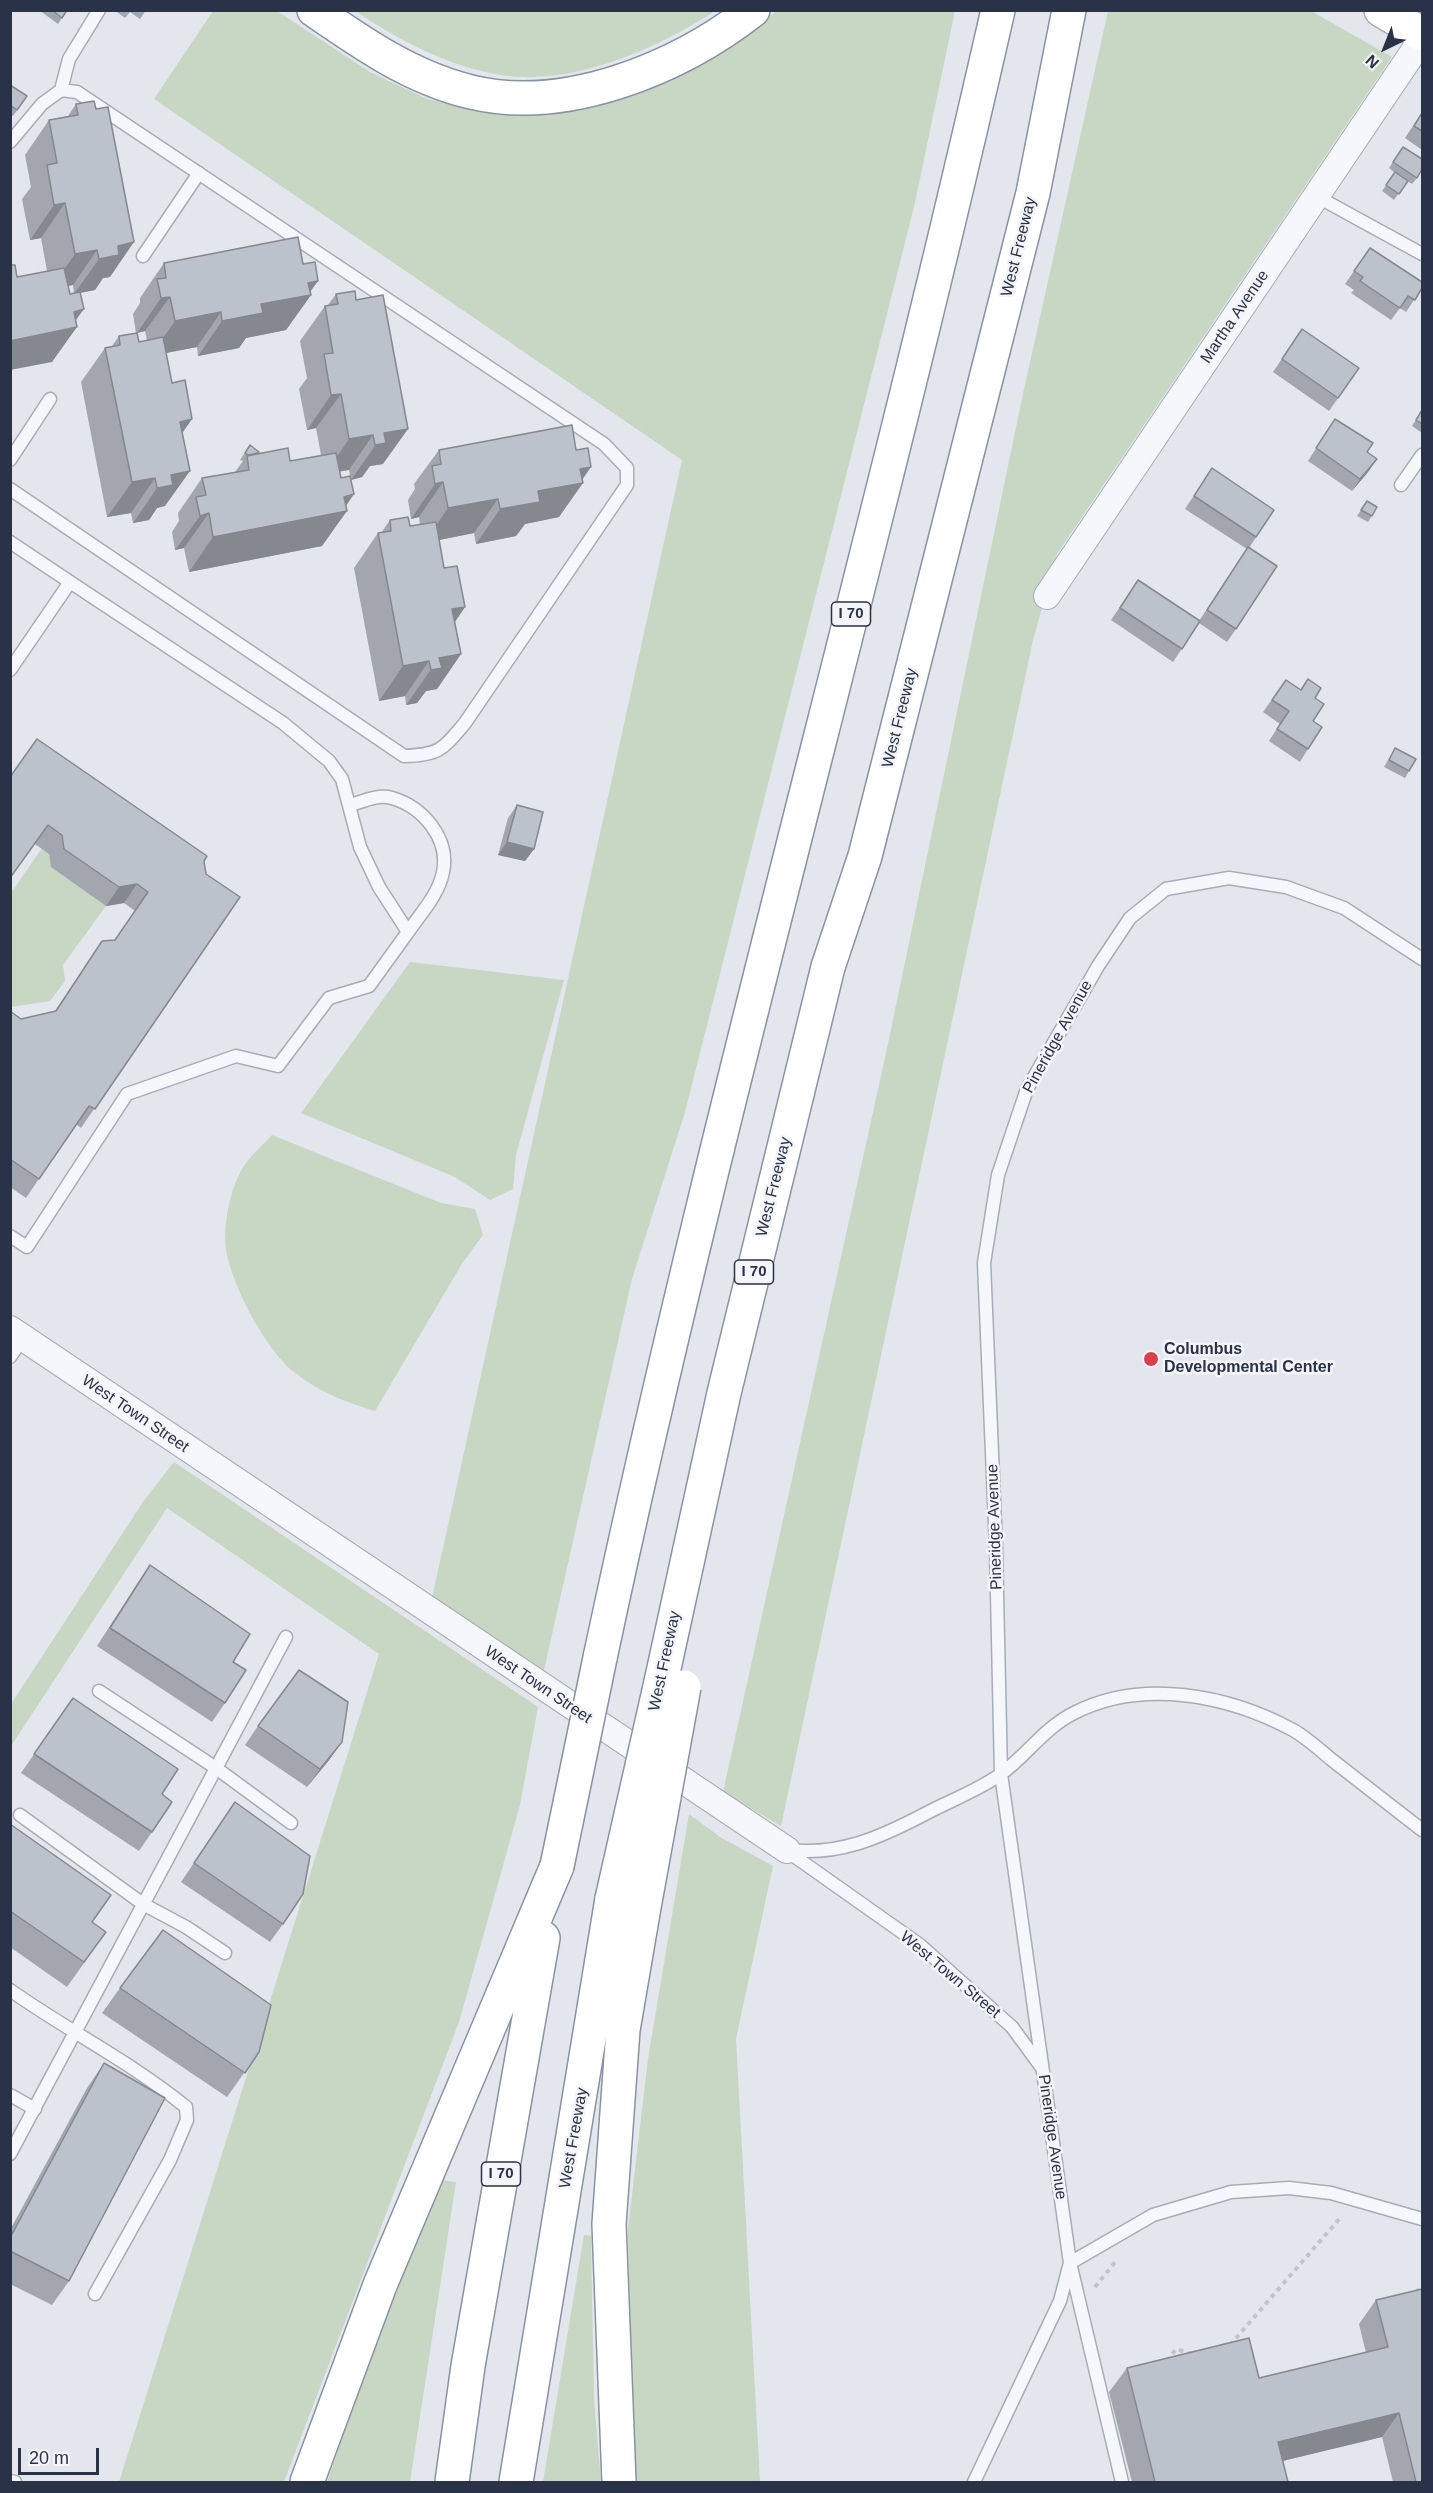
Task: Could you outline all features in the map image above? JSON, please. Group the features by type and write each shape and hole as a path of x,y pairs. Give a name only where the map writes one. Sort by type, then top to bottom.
{"main road":[{"path":"314,10 370,50 419,75 472,93 528,97 582,93 633,77 726,31 753,10"},
{"name":"I 70","path":"452,2482 468,2366 531,2002 557,1866 634,1499 759,976 950,223 998,10"},
{"name":"West Freeway","path":"516,2482 612,1899 672,1684 684,1578 724,1393 828,967 865,856 1033,193 1069,10"},
{"path":"1381,10 1422,34"},
{"path":"619,2482 609,2224 623,2030 644,1907 672,1684"},
{"path":"306,2482 380,2285 557,1866"}],"street":[{"name":"Martha Avenue","path":"1047,596 1422,39"},
{"name":"West Town Street","path":"15,1341 786,1850"}],"lane":[{"path":"10,142 42,104 61,90 69,59 99,10"},
{"path":"10,489 404,756 424,756 443,749 465,723 627,485 627,468 604,444 77,92 61,90"},
{"path":"143,256 199,173"},
{"path":"1316,196 1422,254"},
{"path":"10,460 50,399"},
{"path":"1401,485 1422,455"},
{"path":"10,542 283,723 329,760 342,778 351,805 360,847 379,887 408,932"},
{"path":"10,670 70,582"},
{"path":"10,1236 27,1247 127,1095 236,1056 278,1066 329,998 369,987 437,890 444,870 443,846 435,827 419,813 392,798 374,797 351,805"},
{"name":"Pineridge Avenue","path":"974,2482 1060,2301 1070,2263 1001,1774 996,1548 984,1263 998,1174 1027,1089 1098,966 1130,918 1166,889 1229,878 1286,887 1344,908 1422,959"},
{"path":"10,2154 286,1637"},
{"path":"99,1691 216,1768 291,1823"},
{"path":"786,1850 813,1853 868,1840 1001,1774 1039,1736 1073,1713 1108,1699 1160,1693 1203,1698 1252,1712 1294,1731 1422,1830"},
{"path":"20,1815 143,1904 186,1927 225,1953"},
{"name":"West Town Street","path":"786,1850 920,1945 1012,2027 1042,2068"},
{"path":"10,1990 164,2089 186,2107 187,2120 170,2160 95,2294"},
{"path":"10,2095 35,2109"},
{"path":"1122,2482 1079,2310 1070,2263 1153,2215 1231,2192 1289,2188 1331,2193 1422,2219"},
{"path":"10,2481 15,2482"}],"path":[{"path":"1222,2350 1230,2345 1340,2217 1351,2213"},
{"path":"1079,2310 1090,2292 1124,2251"},
{"path":"1409,2297 1422,2286"},
{"path":"1165,2364 1176,2349 1198,2355"}],"green space":[{"path":"213,11 277,11 370,72 427,99 496,114 557,112 614,99 689,70 758,26 776,11 955,11 914,207 685,1112 632,1279 544,1670 432,1598 682,460 154,99"},
{"path":"355,11 715,11 667,39 612,62 584,70 527,77 480,71 442,58 406,42"},
{"path":"1108,11 1311,11 1392,57 1057,554 1033,640 781,1826 723,1792 888,1044 1024,389"},
{"path":"42,848 49,854 52,867 106,906 63,965 65,981 50,1001 11,1007 11,893"},
{"path":"410,962 564,980 516,1155 513,1189 490,1200 455,1177 301,1113"},
{"path":"272,1135 441,1203 475,1209 483,1235 463,1262 375,1411 333,1396 313,1385 283,1362 261,1333 235,1280 225,1240 231,1197 245,1165"},
{"path":"174,1462 538,1707 520,1805 459,2022 284,2482 119,2482 379,1654 167,1508 11,1746 11,1704 145,1499"},
{"path":"689,1814 720,1837 773,1866 736,2039 760,2482 634,2482 628,2229 648,2059"},
{"path":"433,2179 456,2182 410,2482 327,2482"},
{"path":"584,2235 591,2236 594,2399 601,2482 543,2482"}],"building":[{"path":"52,10 67,10 62,18"},
{"path":"10,85 27,96 17,110 10,105"},
{"path":"94,101 96,109 108,107 134,242 118,246 119,255 99,259 97,250 75,254 65,203 54,205 47,165 57,163 49,120 78,115 76,104"},
{"path":"1422,113 1422,131 1414,126"},
{"path":"1403,147 1422,159 1422,169 1417,178 1393,162"},
{"path":"1395,172 1408,181 1399,194 1386,185"},
{"path":"298,237 303,264 315,262 318,281 308,283 311,295 261,304 263,313 222,321 221,312 175,321 170,297 161,298 157,279 166,278 164,263"},
{"path":"1370,248 1422,282 1422,288 1415,300 1408,296 1400,308 1360,281 1363,277 1354,271"},
{"path":"10,265 15,265 17,277 64,268 70,294 80,292 84,309 74,312 77,327 10,341"},
{"path":"355,291 356,300 383,295 408,429 384,433 386,443 375,445 373,435 349,439 341,394 331,395 324,354 333,353 325,306 338,304 336,294"},
{"path":"1302,329 1359,368 1338,398 1282,359"},
{"path":"137,333 139,342 163,337 172,383 185,380 192,419 180,422 190,471 171,475 173,485 157,488 155,478 132,482 105,348 120,345 119,336"},
{"path":"1422,410 1422,424 1416,420"},
{"path":"1335,419 1373,443 1367,452 1377,459 1360,479 1316,448"},
{"path":"572,425 576,450 588,448 591,467 580,469 583,483 538,491 540,502 500,509 498,499 448,508 443,482 435,484 432,466 441,464 439,450"},
{"path":"250,445 259,452 248,455 245,453"},
{"path":"288,448 290,461 336,453 341,478 350,476 354,494 344,497 347,511 213,537 209,513 200,516 196,497 206,495 202,478 249,470 247,456"},
{"path":"1212,468 1274,510 1256,537 1194,496"},
{"path":"1367,501 1377,507 1372,516 1361,510"},
{"path":"408,517 410,526 436,522 444,568 457,566 465,607 452,609 461,654 439,658 442,668 431,670 429,661 403,666 378,533 391,531 390,520"},
{"path":"1248,547 1277,566 1236,629 1207,610"},
{"path":"1138,580 1200,621 1182,649 1120,608"},
{"path":"1308,679 1321,688 1315,698 1324,704 1313,721 1322,727 1308,749 1277,729 1289,711 1272,700 1286,680 1301,690"},
{"path":"37,739 207,856 204,861 206,874 240,897 95,1109 89,1106 39,1179 10,1159 10,1011 21,1019 56,1011 102,941 115,940 148,892 137,884 119,887 64,849 62,835 48,825 10,878 10,777"},
{"path":"1395,748 1416,759 1409,771 1389,760"},
{"path":"517,805 543,812 534,849 507,842"},
{"path":"150,1565 250,1634 233,1662 246,1670 225,1703 110,1628"},
{"path":"299,1670 348,1702 342,1742 320,1769 258,1726"},
{"path":"73,1698 178,1769 162,1794 172,1802 152,1832 34,1754"},
{"path":"235,1802 310,1856 303,1894 283,1924 194,1863"},
{"path":"10,1824 111,1895 92,1922 106,1932 84,1962 10,1911"},
{"path":"163,1930 271,2005 259,2052 245,2073 120,1988"},
{"path":"104,2063 165,2098 69,2281 10,2251 10,2238"},
{"path":"1422,2289 1422,2482 1416,2482 1399,2413 1278,2442 1288,2482 1155,2482 1127,2368 1249,2338 1259,2378 1388,2347 1376,2300"}],"place":[{"name":"Columbus Developmental Center","path":"1151,1359"}]}
